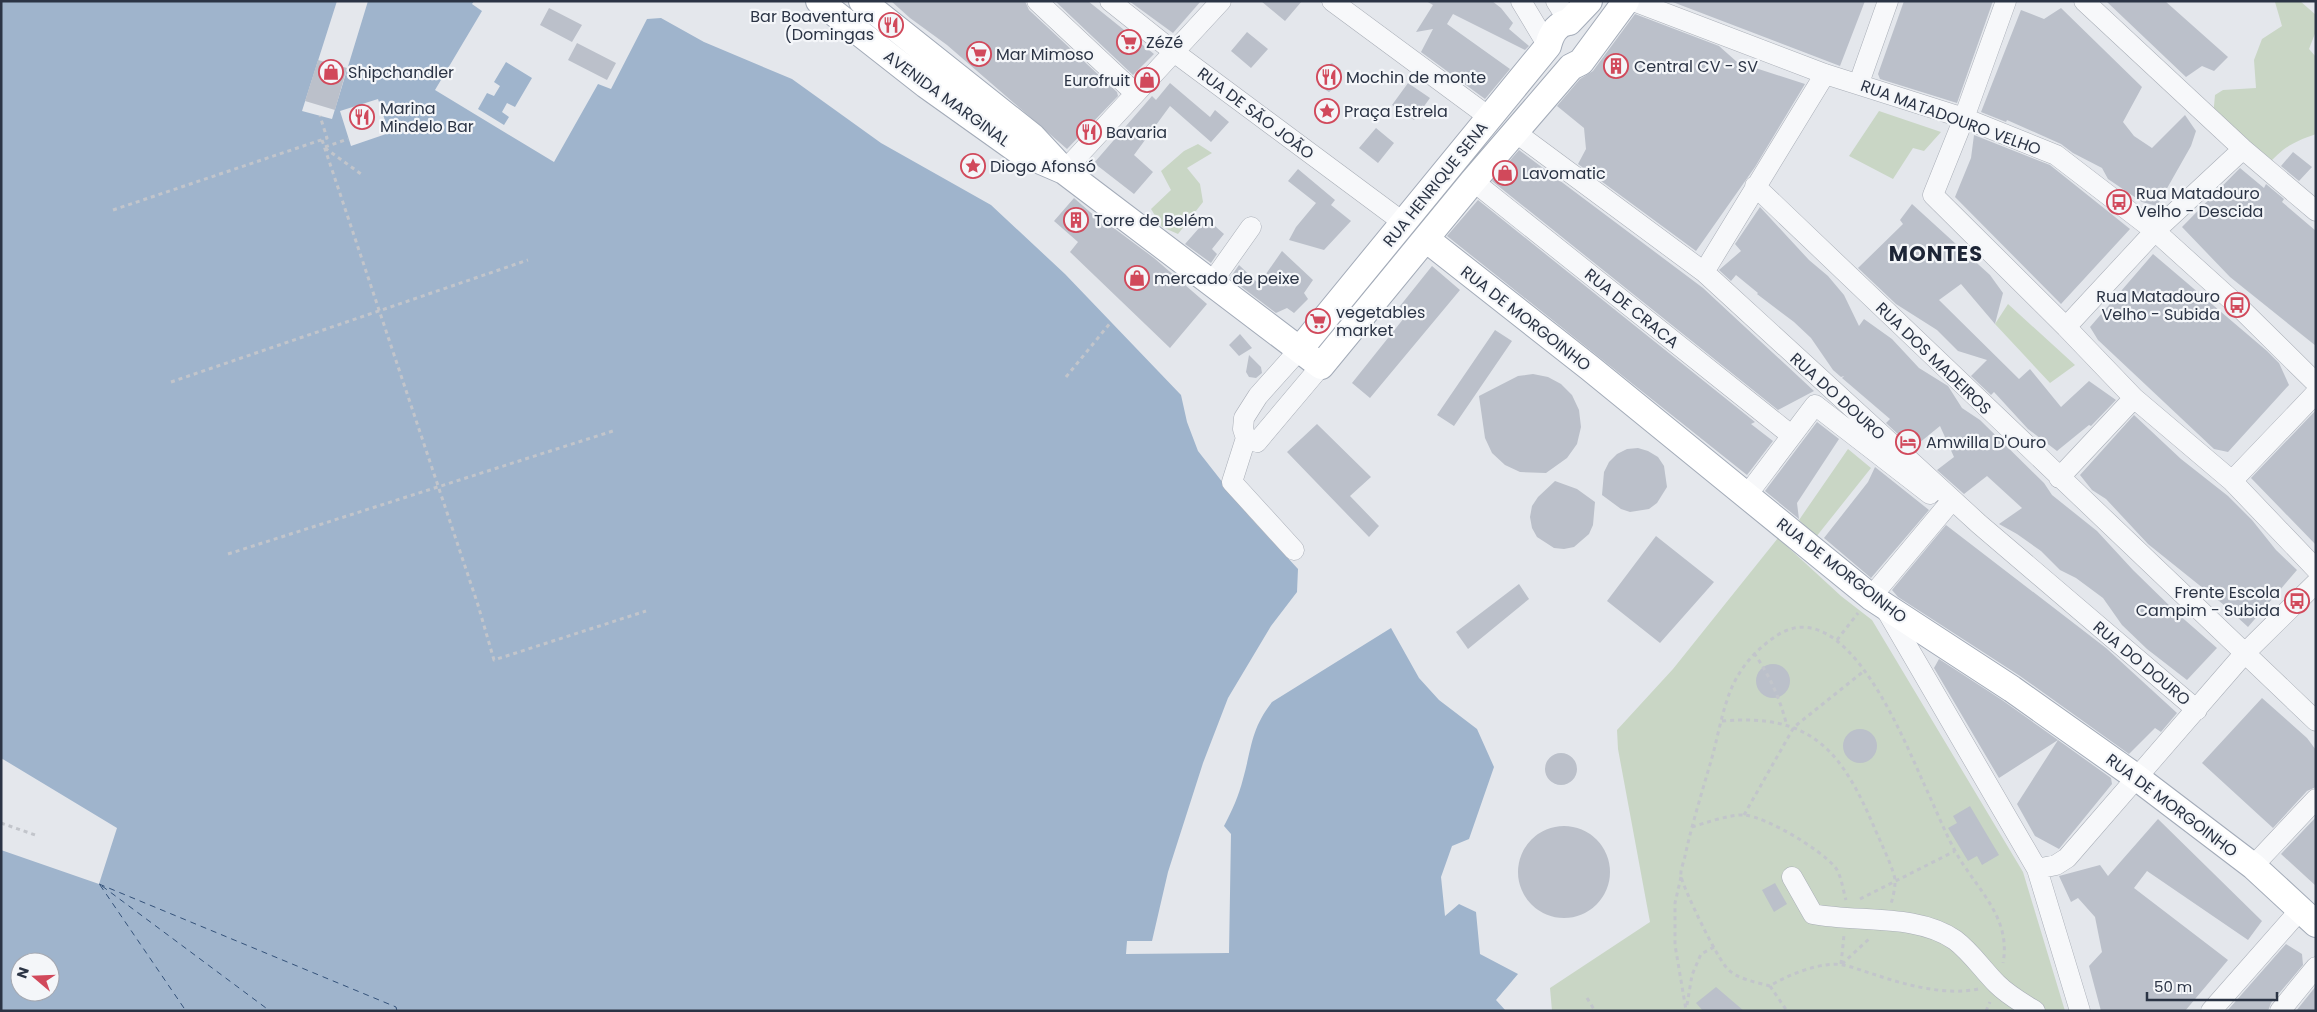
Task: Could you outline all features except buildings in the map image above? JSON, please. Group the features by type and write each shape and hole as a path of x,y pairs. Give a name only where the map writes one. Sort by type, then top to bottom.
{"main road":[{"name":"AVENIDA MARGINAL","path":"819,1 926,84 1020,152 1064,171 1321,366"},
{"path":"862,1 1033,137 1064,171"},
{"name":"RUA HENRIQUE SENA","path":"1300,349 1548,46 1551,35 1562,23 1562,12 1590,1"},
{"name":"RUA HENRIQUE SENA","path":"1321,366 1473,181 1579,59 1626,1"},
{"path":"1548,46 1558,64 1579,59 1585,37 1562,12"},
{"name":"RUA DE MORGOINHO","path":"1426,239 1747,494 1877,602 2012,689 2136,778 2253,866 2310,913"}],"street":[{"path":"1037,1 1134,92"},
{"name":"RUA DE SÃO JOÃO","path":"1110,1 1174,52 1404,223"},
{"path":"1064,171 1134,92 1221,1"},
{"path":"1332,1 1488,117"},
{"path":"1521,1 1548,46"},
{"name":"RUA MATADOURO VELHO","path":"1633,1 1825,74 1964,118 2056,155 2155,231 2237,305 2316,383"},
{"path":"1859,84 1888,1"},
{"path":"2006,1 1964,118 1933,194 2134,398 2232,481 2316,569"},
{"path":"2084,1 2242,149 2316,211"},
{"path":"1704,272 1825,74"},
{"name":"RUA DO DOURO","path":"1516,132 1704,272 1979,524 2197,710"},
{"path":"2066,327 2155,231 2242,149"},
{"name":"RUA DE CRACA","path":"1473,181 1792,435"},
{"name":"RUA DOS MADEIROS","path":"1755,186 2059,478 2316,721"},
{"path":"1212,282 1251,227"},
{"path":"1294,550 1232,482 1246,438 1243,429 1244,418 1258,396 1300,349"},
{"path":"1246,438 1257,442 1321,366"},
{"path":"2232,481 2316,393"},
{"path":"2059,478 2134,398"},
{"path":"1747,494 1816,405 1918,486 1979,524"},
{"path":"1948,505 1877,602 2037,869 2080,1011"},
{"path":"2037,869 2056,865 2067,858 2244,654 2316,583"},
{"path":"2253,866 2316,799"},
{"path":"1792,877 1814,914 1835,918 1873,918 1936,931 1955,940 1998,985 2035,1011"},
{"path":"2211,1011 2310,913"},
{"path":"2280,1011 2316,967"}],"path":[{"path":"112,210 327,138 320,116"},
{"path":"325,147 348,139"},
{"path":"322,140 378,312 478,605 494,660 646,611"},
{"path":"325,147 362,174"},
{"path":"171,382 528,260"},
{"path":"1066,377 1111,322"},
{"path":"228,554 616,430"},
{"path":"1837,640 1877,602"},
{"path":"1686,1010 1675,946 1675,903 1692,827 1732,688 1758,648 1785,630 1803,627 1821,631 1837,640 1864,670 1897,727 1955,851 1991,904 2004,934 2004,958 1998,985 1986,1011"},
{"path":"1754,653 1767,671 1782,703 1787,726"},
{"path":"1744,815 1794,727 1864,670"},
{"path":"1722,721 1739,720 1794,727 1813,737 1841,762 1852,779 1883,849"},
{"path":"1,823 38,836"},
{"path":"1856,901 1955,851"},
{"path":"1681,875 1689,896 1727,969 1750,981 1770,986 1787,1011"},
{"path":"1686,1010 1692,975 1701,954 1714,946"},
{"path":"1770,986 1782,978 1811,969 1841,964 1927,988 1965,992 1998,985"},
{"path":"1587,998 1595,1011"}],"green space":[{"path":"2300,1 2316,15 2316,31 2309,49 2316,57 2316,134 2288,146 2267,166 2213,117 2215,95 2223,90 2256,88 2254,60 2262,39 2282,26 2275,2"},
{"path":"1879,111 1941,132 1924,151 1913,148 1893,179 1849,156"},
{"path":"1198,144 1212,153 1187,168 1200,184 1203,202 1178,234 1162,227 1151,209 1171,190 1161,171 1184,151"},
{"path":"2008,304 2075,365 2050,383 1995,324"},
{"path":"1848,449 1871,468 1816,537 1799,520"},
{"path":"1778,538 1841,596 1872,620 2023,872 2065,1011 1552,1011 1550,988 1650,922 1618,749 1617,730 1673,669"}],"water":[{"path":"1,1 474,1 472,4 482,11 435,90 554,162 598,84 611,89 647,19 661,18 704,42 792,79 881,143 991,205 1065,274 1181,395 1187,422 1198,451 1249,516 1298,569 1297,592 1271,626 1228,698 1203,763 1168,872 1152,941 1127,941 1126,954 1229,953 1231,834 1224,826 1239,791 1253,739 1260,721 1272,702 1391,628 1419,678 1439,700 1477,729 1494,767 1469,839 1452,846 1441,877 1445,916 1459,904 1476,912 1480,954 1518,974 1496,1000 1506,1011 1,1011 1,850 99,884 117,828 1,758"},
{"path":"506,62 532,78 515,107 507,103 502,112 509,117 504,125 478,109 487,93 494,96 500,86 494,82"}],"pier":[{"path":"337,1 368,1 332,119 302,111"},
{"path":"378,99 389,133 351,146 340,111"}],"ferry route":[{"path":"99,884 396,1007 397,1011"},
{"path":"100,885 186,1011"},
{"path":"102,886 270,1011"}],"place":[{"name":"Bar Boaventura (Domingas","path":"891,25"},
{"name":"ZéZé","path":"1129,42"},
{"name":"Mar Mimoso","path":"979,54"},
{"name":"Central CV - SV","path":"1616,66"},
{"name":"Shipchandler","path":"331,72"},
{"name":"Mochin de monte","path":"1329,77"},
{"name":"Eurofruit","path":"1147,80"},
{"name":"Praça Estrela","path":"1327,111"},
{"name":"Marina Mindelo Bar","path":"362,117"},
{"name":"Bavaria","path":"1089,132"},
{"name":"Diogo Afonsó","path":"973,166"},
{"name":"Lavomatic","path":"1505,173"},
{"name":"Rua Matadouro Velho - Descida","path":"2119,202"},
{"name":"Torre de Belém","path":"1076,220"},
{"name":"mercado de peixe","path":"1137,278"},
{"name":"Rua Matadouro Velho - Subida","path":"2237,305"},
{"name":"vegetables market","path":"1318,321"},
{"name":"Amwilla D'Ouro","path":"1908,442"},
{"name":"Frente Escola Campim - Subida","path":"2297,601"}],"district":[{"name":"MONTES","path":"1936,254"}]}
